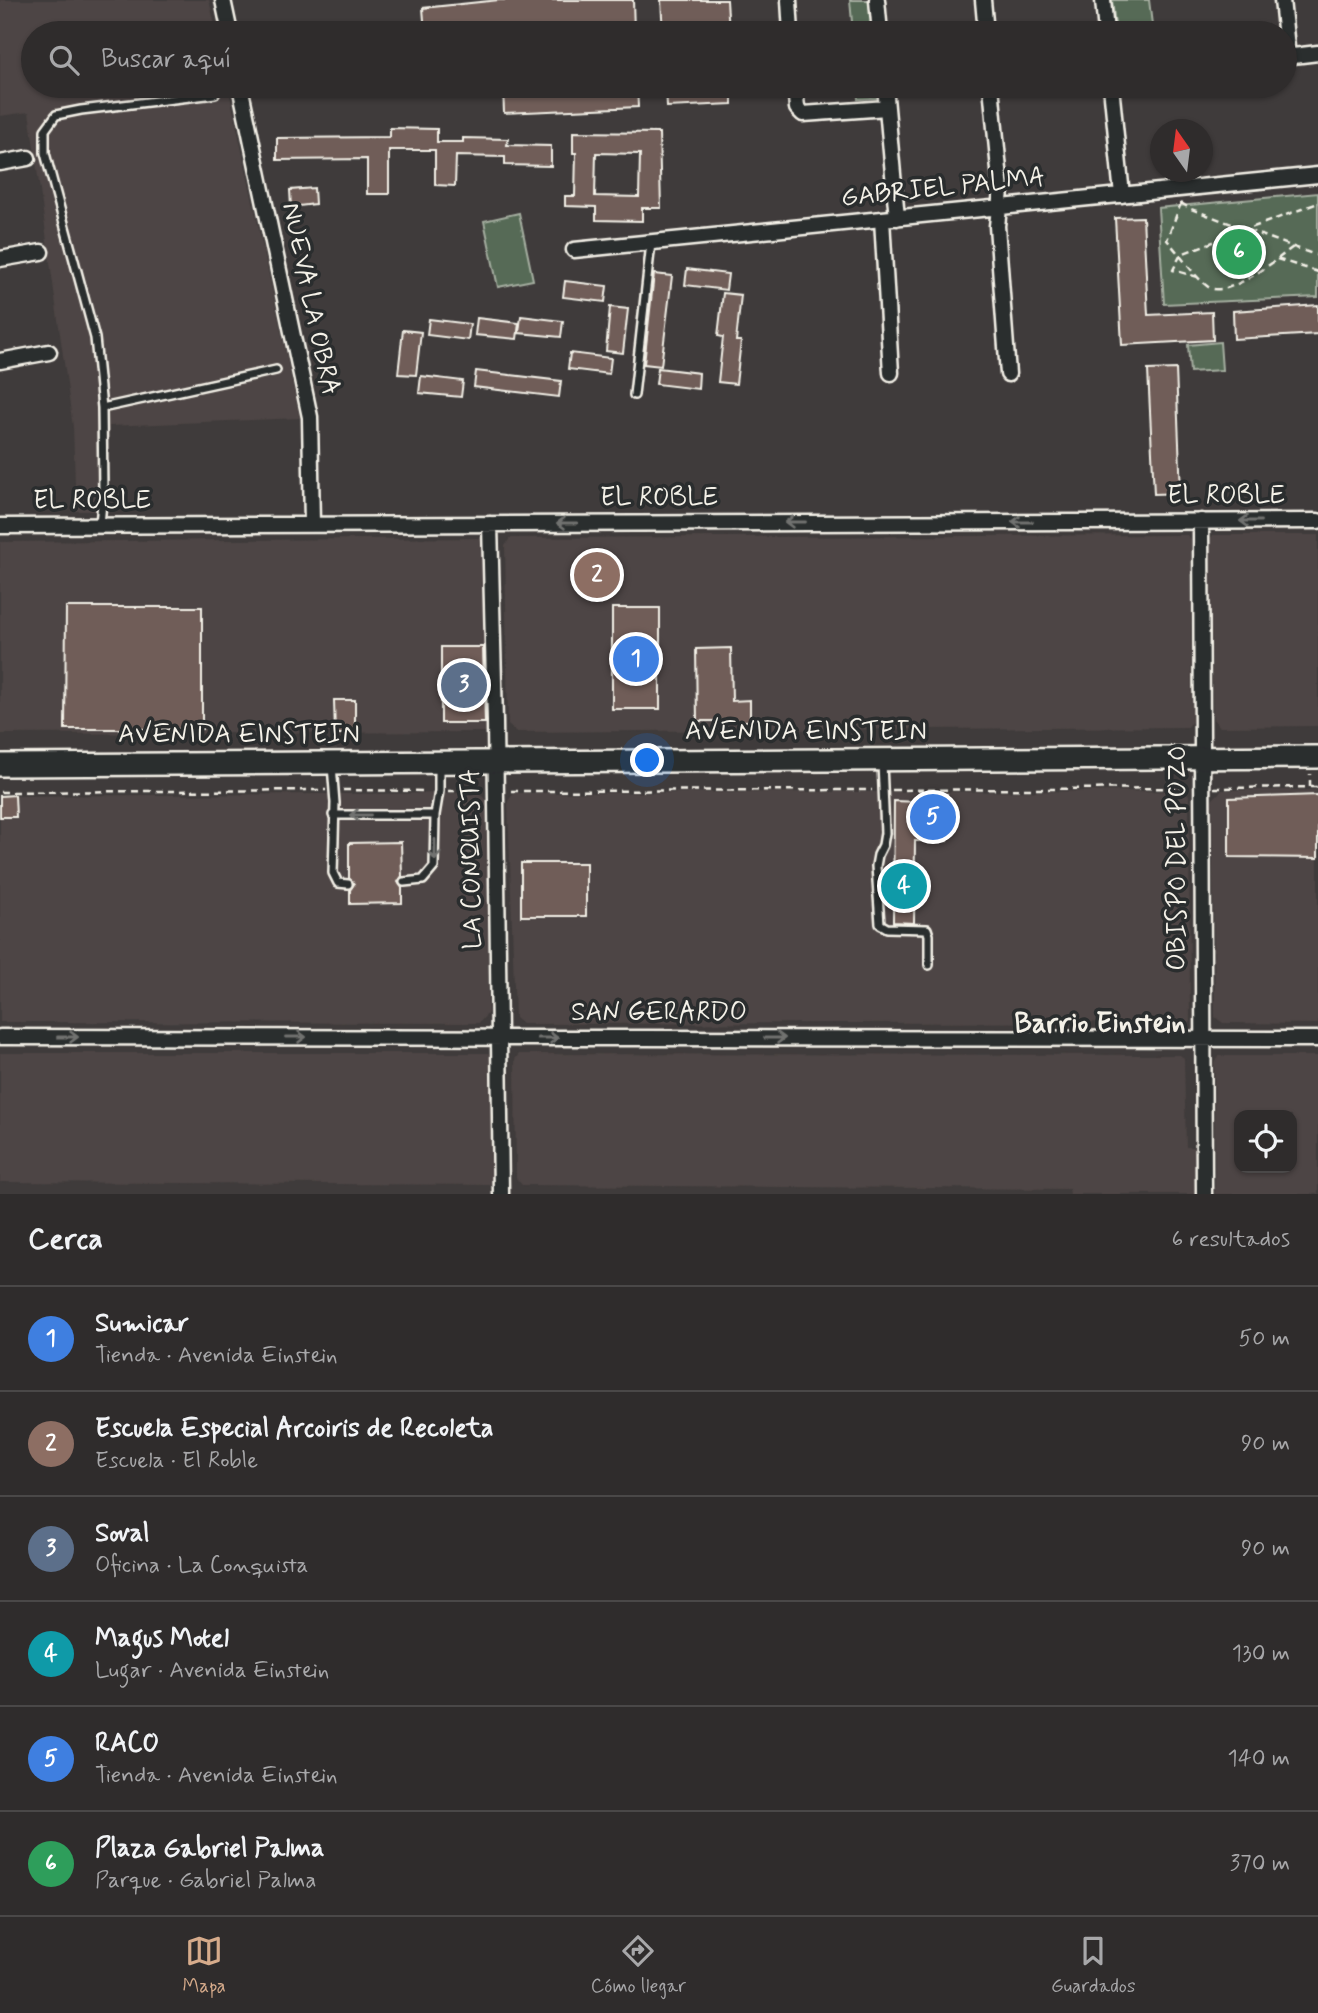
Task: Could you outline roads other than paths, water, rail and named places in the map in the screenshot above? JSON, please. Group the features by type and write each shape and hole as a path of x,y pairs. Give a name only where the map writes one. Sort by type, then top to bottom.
{"main road":[{"name":"AVENIDA EINSTEIN","path":"0,765 1318,757"}],"street":[{"path":"223,0 227,21"},
{"path":"789,0 791,21"},
{"path":"877,0 879,21"},
{"path":"983,0 985,21"},
{"path":"1103,0 1105,21"},
{"path":"1282,0 1283,21"},
{"path":"1297,56 1318,53"},
{"name":"NUEVA LA OBRA","path":"243,98 310,417 312,524"},
{"path":"796,98 797,108 803,114 887,108"},
{"path":"886,98 891,373"},
{"path":"992,98 1001,191 997,226 1008,374"},
{"path":"1112,98 1122,195"},
{"path":"0,163 28,158"},
{"name":"GABRIEL PALMA","path":"574,250 1318,175"},
{"path":"0,259 41,252"},
{"path":"0,361 49,352"},
{"name":"EL ROBLE","path":"0,526 1318,520"},
{"name":"OBISPO DEL POZO","path":"1201,521 1204,1194"},
{"name":"LA CONQUISTA","path":"490,524 501,1194"},
{"name":"SAN GERARDO","path":"0,1037 1318,1039"}],"lane":[{"path":"100,525 103,491 102,408 94,338 46,153 45,130 56,115 182,98"},
{"path":"634,395 651,242"},
{"path":"102,408 276,370"},
{"path":"881,760 885,833 876,866 880,924 887,928 927,929 929,965"},
{"path":"404,882 423,880 434,867 439,762"},
{"path":"331,763 335,790 333,873 338,883 348,884"},
{"path":"333,816 435,815"}],"place":[{"name":"Plaza Gabriel Palma","path":"1239,252"},
{"name":"Escuela Especial Arcoiris de Recoleta","path":"597,575"},
{"name":"Sumicar","path":"636,659"},
{"name":"Soval","path":"464,685"},
{"name":"RACO","path":"933,817"},
{"name":"Magus Motel","path":"904,886"}],"district":[{"name":"Barrio Einstein","path":"1100,1024"}]}
